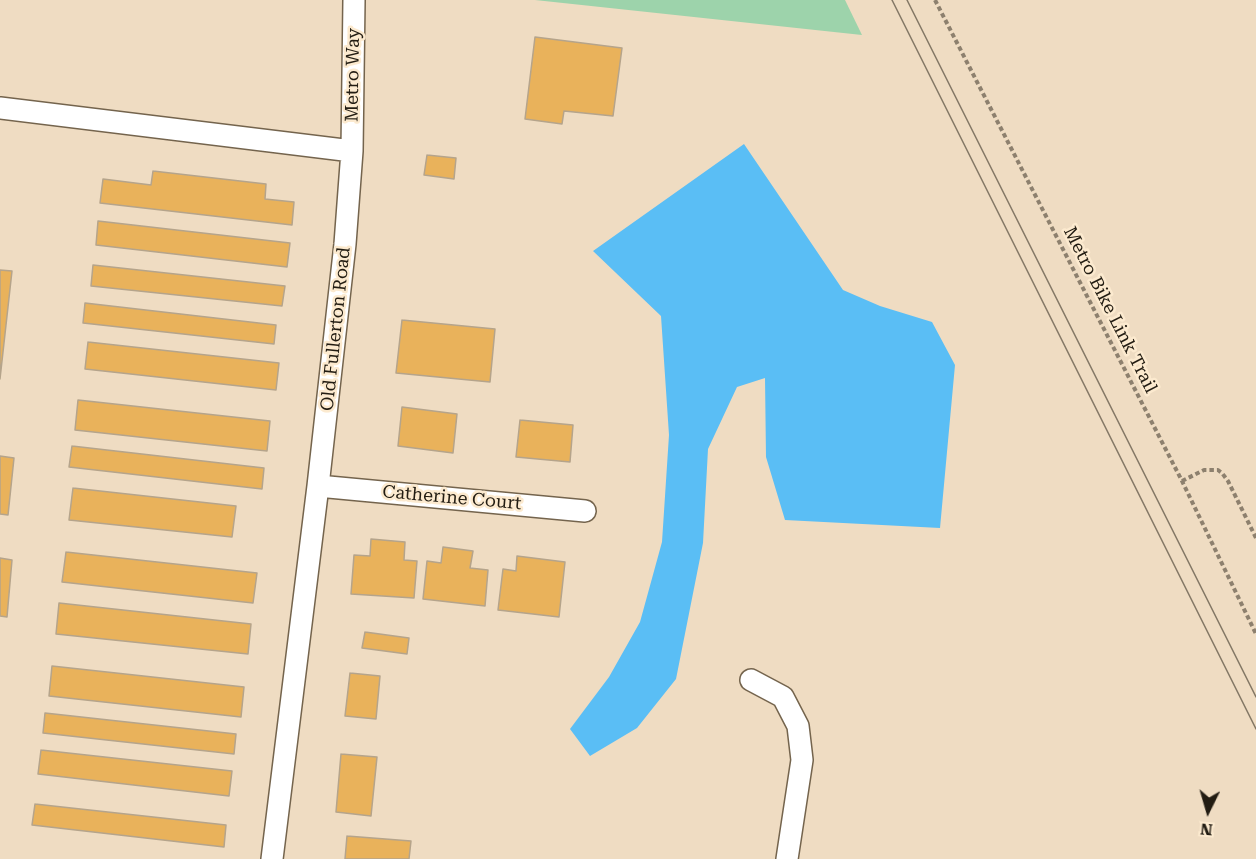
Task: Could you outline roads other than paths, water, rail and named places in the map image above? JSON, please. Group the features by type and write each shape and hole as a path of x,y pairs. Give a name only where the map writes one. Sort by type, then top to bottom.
{"street":[{"name":"Metro Way","path":"352,150 354,0"},
{"path":"0,108 352,150"},
{"name":"Old Fullerton Road","path":"272,859 318,486 345,244 352,150"},
{"name":"Catherine Court","path":"318,486 585,510"},
{"path":"751,680 783,697 798,726 802,760 787,859"}],"water":[{"path":"744,144 843,290 880,306 932,322 955,365 940,528 785,520 766,457 765,378 737,387 708,449 703,543 676,679 637,728 590,756 570,729 609,677 640,622 662,542 669,435 661,316 593,251"}],"tram line":[{"path":"892,0 1256,729"},
{"path":"907,0 1256,697"}]}
